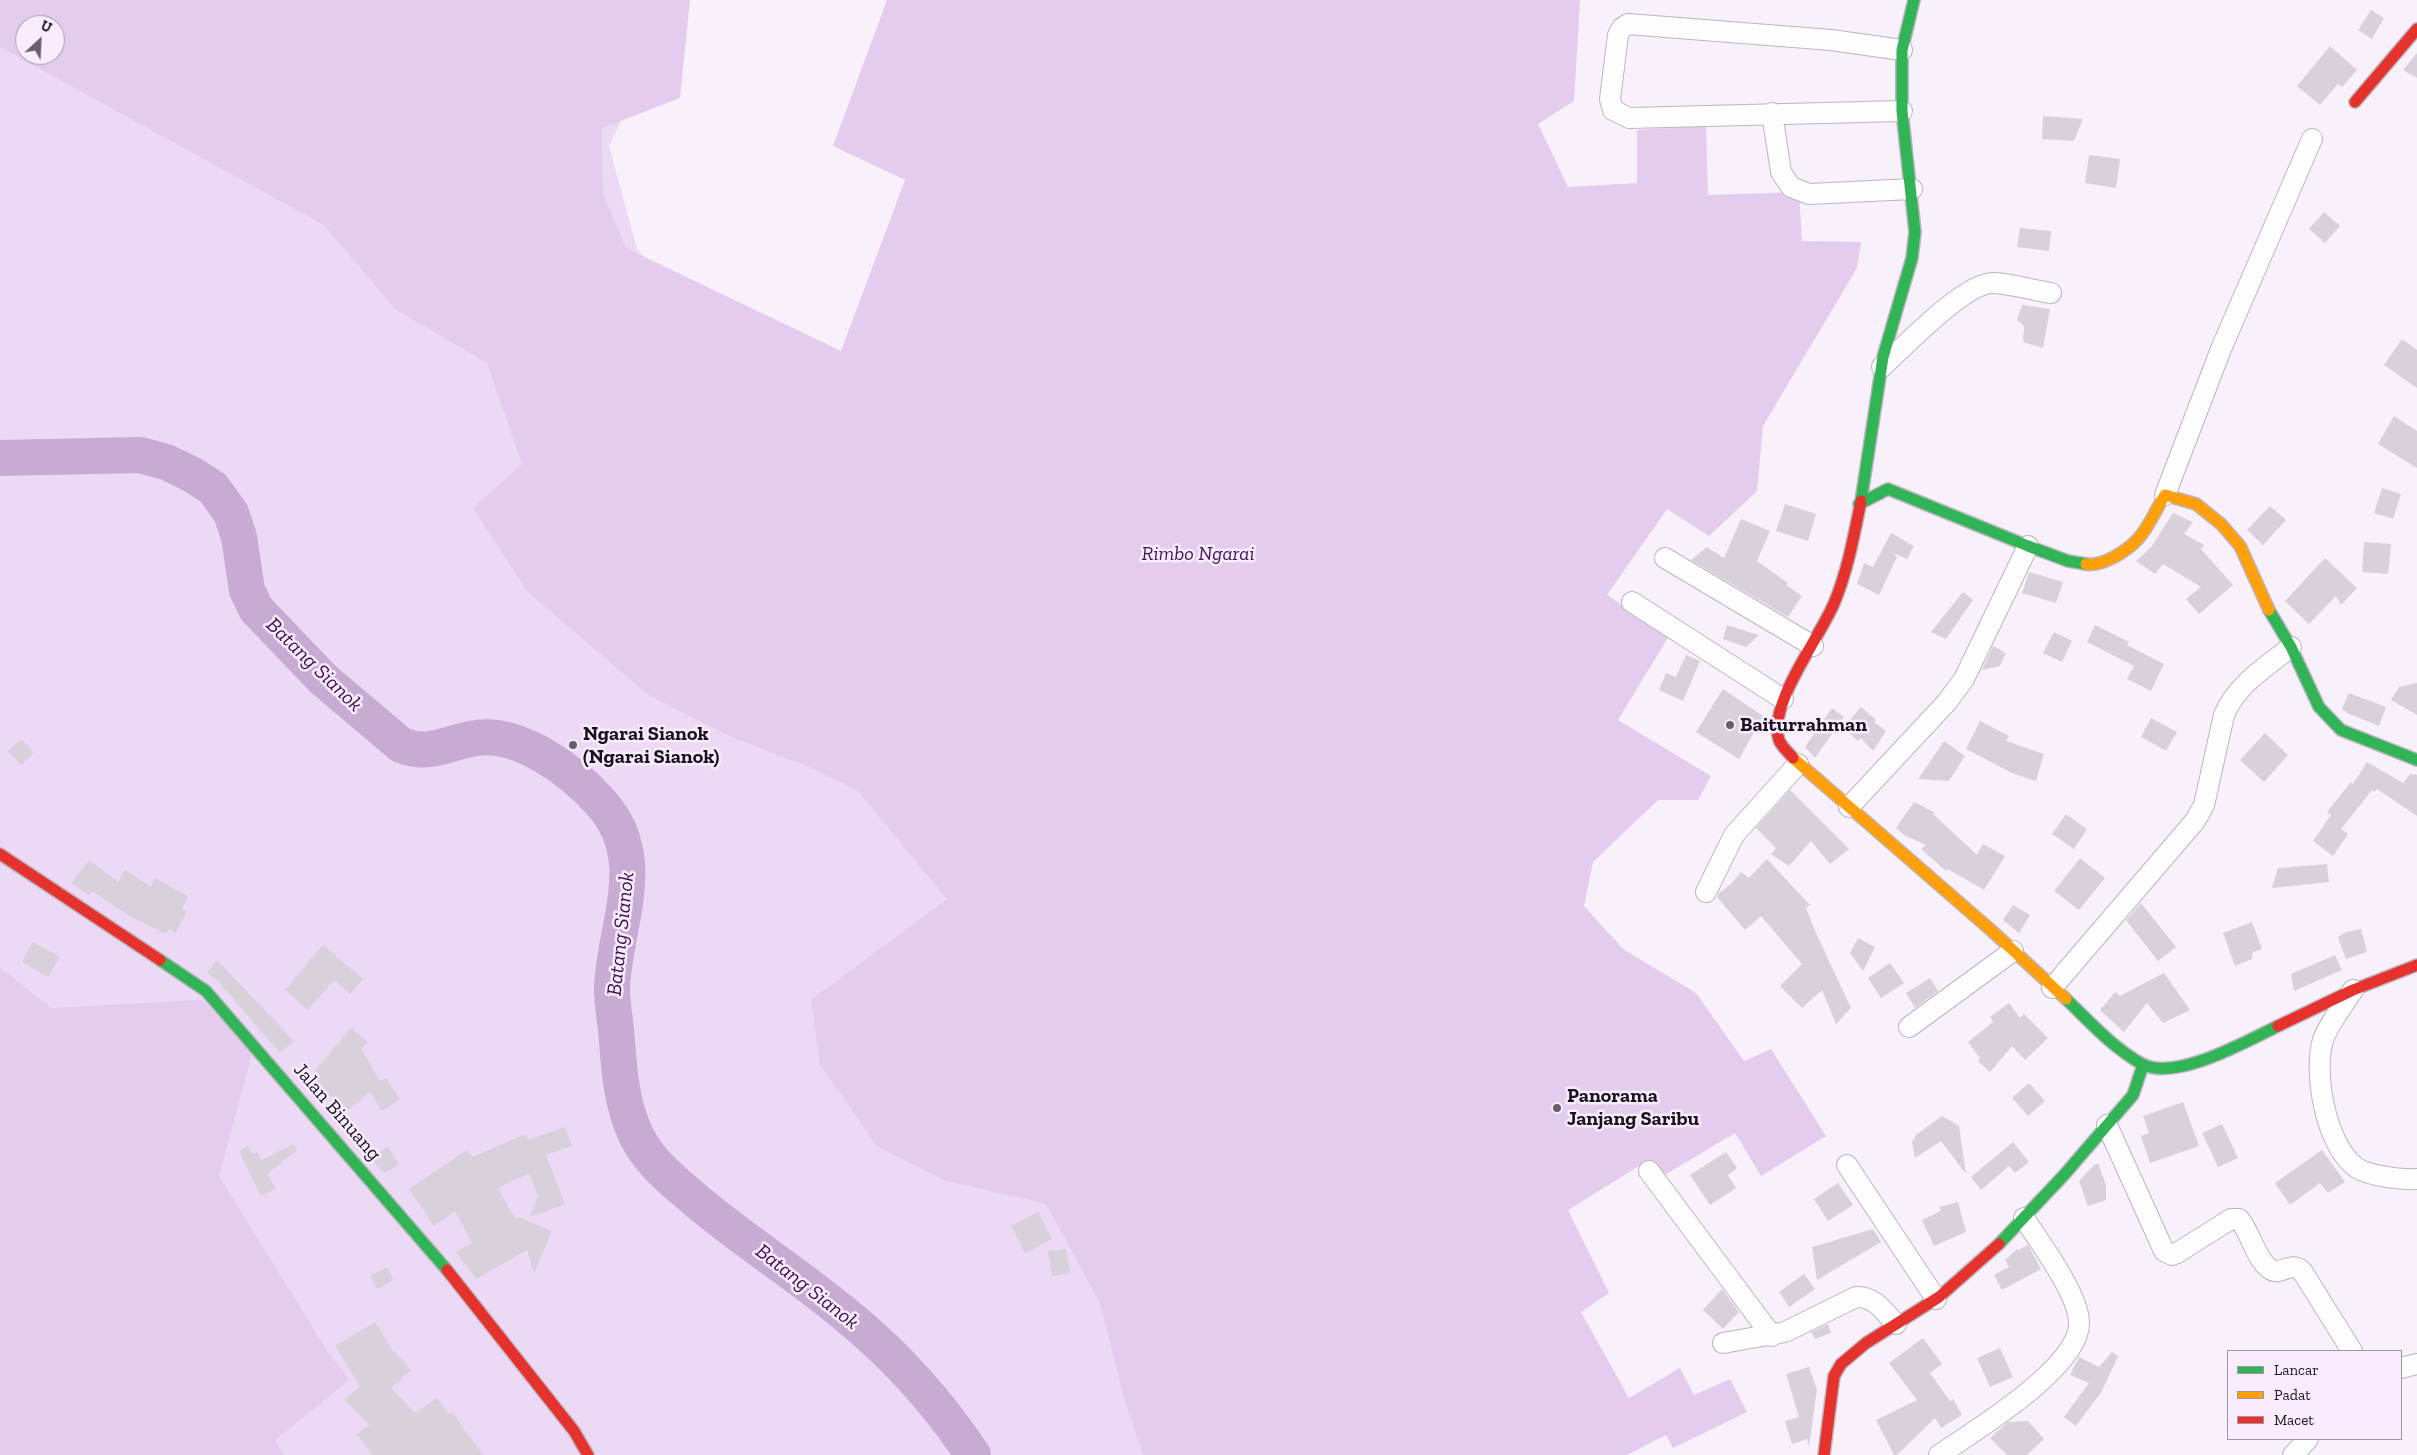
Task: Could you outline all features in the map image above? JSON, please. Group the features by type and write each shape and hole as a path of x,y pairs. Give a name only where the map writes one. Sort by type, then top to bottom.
{"street":[{"path":"1914,0 1902,50 1902,111 1916,232 1912,258 1882,367 1865,478 1850,556 1835,602 1782,699 1778,720 1779,740 1798,764 1850,807 2013,951 2114,1044 2143,1066 2168,1068 2207,1060 2353,990 2417,965"},
{"path":"1902,50 1830,40 1635,22 1622,28 1618,35 1610,99 1612,110 1629,118 1902,111"},
{"path":"2355,102 2417,29"},
{"path":"1772,113 1781,172 1791,187 1808,194 1912,189"},
{"path":"1865,478 2068,561 2095,566 2121,552 2138,539 2165,495 2221,348 2312,139"},
{"path":"1882,367 1958,298 1980,286 1992,283 2050,294"},
{"path":"1860,504 1888,489"},
{"path":"2165,495 2196,504 2221,524 2240,546 2273,618 2291,647 2320,707 2341,730 2417,760"},
{"path":"1850,807 1947,702 1964,680 2028,546"},
{"path":"1665,558 1812,646"},
{"path":"1632,602 1782,699"},
{"path":"2052,988 2195,821 2204,805 2224,715 2230,702 2240,688 2291,647"},
{"path":"1706,892 1734,834 1798,764"},
{"name":"Jalan Binuang","path":"0,854 206,991 463,1288 574,1431 588,1455"},
{"path":"1909,1027 2013,951"},
{"path":"2353,990 2323,1039 2318,1071 2324,1109 2340,1150 2357,1168 2405,1180 2417,1179"},
{"path":"1824,1455 1834,1376 1839,1364 1936,1299 1986,1259 2133,1095 2143,1066"},
{"path":"2107,1125 2164,1251 2172,1255 2177,1253 2231,1219 2239,1219 2265,1265 2272,1271 2279,1272 2290,1266 2297,1267 2302,1271 2351,1350"},
{"path":"1846,1165 1936,1299"},
{"path":"1650,1171 1772,1336"},
{"path":"1940,1455 2034,1389 2077,1339 2080,1322 2076,1305 2050,1258 2024,1218"},
{"path":"1723,1343 1772,1336 1785,1332 1856,1297 1865,1297 1873,1300 1896,1324"},
{"path":"2402,1368 2417,1364"},
{"path":"2293,1455 2307,1440"}],"shaded area":[{"name":"Ngarai Sianok (Ngarai Sianok)","path":"0,0 664,29 609,146 637,249 669,283 1618,942 1621,1002 1470,1455 23,1455 0,1268"}],"green space":[{"name":"Rimbo Ngarai","path":"0,0 690,0 680,98 602,128 603,194 626,248 841,351 905,180 833,146 887,0 1580,0 1574,101 1538,124 1568,187 1637,183 1637,130 1706,126 1708,195 1799,192 1802,241 1861,242 1857,268 1763,426 1757,491 1709,536 1667,509 1607,595 1669,636 1618,720 1711,776 1698,800 1658,800 1593,862 1584,906 1623,949 1696,993 1744,1061 1771,1049 1826,1136 1761,1176 1735,1133 1653,1182 1639,1166 1568,1210 1609,1293 1581,1312 1629,1398 1680,1368 1694,1395 1730,1379 1747,1412 1673,1448 1666,1435 1627,1455 1143,1455 1125,1401 1100,1303 1046,1204 944,1180 878,1147 820,1065 811,1000 947,899 857,790 807,766 731,737 647,694 527,591 473,508 522,464 487,363 395,309 324,225 33,65 65,65 65,15 15,15 15,55 0,47"},
{"path":"0,968 52,1008 202,1000 253,1050 219,1176 326,1349 349,1380 275,1440 284,1455 0,1455"}],"building":[{"path":"2371,10 2384,18 2372,39 2358,30"},
{"path":"2330,46 2357,70 2342,87 2338,84 2320,105 2297,86"},
{"path":"2417,53 2417,78 2403,70"},
{"path":"2043,116 2083,119 2074,141 2042,139"},
{"path":"2089,155 2120,159 2116,188 2085,183"},
{"path":"2324,212 2340,226 2325,243 2309,229"},
{"path":"2020,228 2051,231 2049,251 2017,247"},
{"path":"2022,305 2050,309 2043,348 2023,342 2024,326 2017,320"},
{"path":"2402,339 2417,350 2417,388 2384,365"},
{"path":"2394,416 2417,431 2417,468 2378,444"},
{"path":"2382,488 2401,494 2393,519 2374,513"},
{"path":"1785,504 1816,514 1808,541 1776,531"},
{"path":"2270,506 2286,520 2263,545 2247,530"},
{"path":"2173,513 2193,522 2184,534 2204,545 2201,549 2233,585 2199,614 2186,599 2201,587 2163,564 2155,574 2136,561 2151,547"},
{"path":"1741,519 1770,531 1757,561 1788,583 1786,585 1802,596 1788,617 1691,560 1707,547 1724,558"},
{"path":"1891,533 1914,546 1907,559 1893,553 1897,557 1879,595 1857,584 1864,563 1873,567"},
{"path":"2364,542 2391,544 2388,574 2362,572"},
{"path":"2325,558 2357,588 2341,605 2336,596 2309,624 2285,601"},
{"path":"2029,572 2063,582 2056,603 2022,593"},
{"path":"1963,592 1973,600 1946,639 1931,632"},
{"path":"1727,625 1759,635 1746,647 1723,639"},
{"path":"2095,625 2129,642 2127,645 2164,664 2151,691 2127,679 2134,666 2087,642"},
{"path":"2054,632 2072,641 2062,662 2043,653"},
{"path":"1993,646 2006,653 2000,666 1982,670"},
{"path":"1686,655 1700,661 1683,701 1659,690 1666,673 1676,677"},
{"path":"2417,683 2417,715 2391,700 2399,687"},
{"name":"Baiturrahman","path":"1723,689 1763,716 1739,759 1696,732"},
{"path":"2349,693 2386,707 2379,726 2347,713 2342,709"},
{"path":"1861,707 1876,720 1874,722 1886,731 1873,751 1861,738 1858,741 1843,728"},
{"path":"1832,708 1844,717 1815,758 1805,747"},
{"path":"2151,718 2177,732 2166,751 2141,737"},
{"path":"1980,721 2009,736 2006,741 2044,754 2036,781 2012,773 1966,749"},
{"path":"2265,733 2288,755 2264,782 2240,760"},
{"path":"21,739 34,753 21,765 8,751"},
{"path":"1944,741 1965,756 1949,781 1918,779"},
{"path":"2367,762 2403,783 2410,774 2417,775 2417,816 2377,789 2375,792 2372,790 2341,829 2348,834 2333,856 2313,841 2331,815 2327,812 2351,782 2353,784"},
{"path":"1790,790 1849,849 1830,864 1811,841 1789,866 1771,854 1776,848 1756,828"},
{"path":"1914,802 1934,812 1933,814 1977,855 1983,844 2005,856 1984,890 1948,869 1946,871 1921,849 1926,845 1904,835 1896,828"},
{"path":"2066,814 2087,829 2074,849 2052,834"},
{"path":"2080,858 2105,878 2079,910 2054,891"},
{"path":"1767,859 1810,905 1806,908 1851,1008 1836,1024 1822,990 1802,1008 1780,986 1802,964 1761,916 1745,930 1717,897 1741,872 1749,878"},
{"path":"89,860 118,882 125,870 151,887 155,878 188,896 182,909 187,911 175,934 170,928 166,934 128,915 92,891 89,895 71,883"},
{"path":"2327,864 2329,882 2272,888 2278,868"},
{"path":"2141,903 2176,947 2158,961 2126,920"},
{"path":"2013,905 2030,915 2019,933 2003,920"},
{"path":"2252,922 2262,949 2253,952 2252,959 2235,966 2223,933"},
{"path":"2361,929 2367,952 2346,959 2338,937 2346,932"},
{"path":"1858,938 1875,947 1863,971 1850,953"},
{"path":"33,942 60,957 48,977 22,962"},
{"path":"323,945 363,979 350,994 334,980 308,1010 285,990"},
{"path":"2335,955 2342,970 2294,991 2291,974"},
{"path":"217,960 294,1041 280,1053 218,981 207,973"},
{"path":"1890,963 1904,983 1881,998 1868,978"},
{"path":"2164,973 2190,1010 2163,1023 2147,1003 2124,1032 2100,1010 2115,992 2120,996"},
{"path":"1930,978 1938,991 1915,1008 1906,993"},
{"path":"2009,1003 2020,1018 2024,1014 2048,1038 2025,1060 2012,1046 1990,1072 1978,1061 1980,1058 1968,1042 1993,1022 1990,1017"},
{"path":"351,1028 368,1042 361,1049 380,1081 386,1078 400,1099 382,1111 370,1092 348,1110 309,1078"},
{"path":"2029,1083 2045,1101 2028,1116 2012,1098"},
{"path":"2183,1102 2199,1146 2150,1163 2141,1136 2149,1133 2143,1116"},
{"path":"1942,1116 1959,1126 1966,1174 1941,1141 1915,1158 1912,1142 1916,1135"},
{"path":"2222,1124 2238,1158 2218,1167 2202,1133"},
{"path":"565,1127 572,1146 546,1155 565,1204 530,1217 538,1196 529,1173 498,1188 515,1219 519,1217 552,1231 534,1273 527,1250 476,1279 456,1252 472,1243 455,1211 434,1226 409,1189 467,1150 472,1157 526,1134 528,1140"},
{"path":"2013,1142 2029,1162 2015,1173 2009,1166 1981,1190 1971,1177"},
{"path":"294,1144 297,1150 267,1174 276,1189 261,1196 239,1151 248,1146 253,1154 258,1152 261,1160"},
{"path":"388,1147 399,1165 384,1173 370,1157"},
{"path":"2322,1150 2345,1182 2328,1193 2320,1183 2290,1205 2275,1183"},
{"path":"1726,1152 1737,1168 1728,1175 1736,1188 1710,1205 1690,1175"},
{"path":"2098,1163 2106,1185 2106,1200 2088,1206 2079,1181"},
{"path":"1838,1183 1853,1205 1828,1221 1814,1199"},
{"path":"1958,1202 1966,1232 1934,1246 1922,1220 1941,1211 1939,1207"},
{"path":"1038,1212 1052,1239 1025,1253 1011,1226"},
{"path":"1873,1229 1881,1242 1817,1280 1812,1247"},
{"path":"2028,1245 2041,1269 2002,1290 1994,1275 2009,1267 2005,1260 2017,1249"},
{"path":"1066,1249 1070,1273 1052,1276 1048,1251"},
{"path":"387,1267 394,1280 377,1289 370,1276"},
{"path":"1804,1274 1815,1289 1789,1307 1779,1292"},
{"path":"1722,1289 1739,1312 1723,1329 1703,1310"},
{"path":"375,1322 391,1348 411,1370 391,1388 415,1413 437,1398 449,1414 452,1412 483,1455 372,1455 357,1434 370,1425 345,1400 360,1386 335,1346"},
{"path":"1828,1324 1831,1333 1815,1339 1811,1332"},
{"path":"1923,1338 1942,1364 1930,1373 1950,1401 1953,1399 1962,1415 1941,1428 1935,1418 1897,1455 1894,1455 1876,1420 1917,1400 1889,1363"},
{"path":"2000,1348 2013,1377 1990,1387 1977,1358"},
{"path":"2112,1352 2118,1356 2102,1391 2076,1426 2064,1417 2089,1383 2070,1375 2079,1357 2099,1367"},
{"path":"1809,1367 1817,1389 1809,1447 1807,1439 1792,1444 1785,1421 1799,1417 1786,1374"},
{"path":"2028,1421 2044,1439 2027,1455 2007,1455 1990,1438 2008,1422"}],"waterway":[{"name":"Batang Sianok","path":"0,458 140,455 166,462 191,474 213,488 231,513 239,537 247,590 256,609 323,679 401,745 411,748 428,749 488,737 506,740 525,746 559,766 575,778 601,803 616,824 624,846 627,869 623,915 614,963 612,998 623,1096 636,1135 656,1164 699,1203 795,1275 886,1350 932,1400 973,1455"}],"traffic: fast":[{"path":"1861,501 1883,357 1912,258 1915,232 1902,111 1902,50 1914,0"},
{"path":"1859,504 1888,489 2028,546 2068,561 2086,564"},
{"path":"2269,610 2291,647 2319,707 2341,730 2417,760"},
{"path":"160,960 206,991 447,1270"},
{"path":"2066,999 2102,1034 2131,1058 2156,1068 2173,1068 2191,1064 2230,1049 2278,1026"},
{"path":"1999,1244 2064,1175 2133,1095 2143,1065"}],"traffic: slow":[{"path":"2086,564 2107,561 2133,544 2146,529 2165,495 2196,504 2221,524 2240,546 2269,610"},
{"path":"1793,758 1992,931 2066,999"}],"traffic: jam":[{"path":"2355,102 2417,29"},
{"path":"1793,758 1779,740 1777,725 1781,708 1788,689 1840,589 1861,501"},
{"path":"0,854 160,960"},
{"path":"2278,1026 2353,990 2417,965"},
{"path":"1824,1455 1834,1376 1841,1364 1866,1343 1939,1297 1999,1244"},
{"path":"447,1270 574,1431 588,1455"}],"place":[{"name":"Baiturrahman","path":"1730,725"},
{"name":"Ngarai Sianok (Ngarai Sianok)","path":"573,745"},
{"name":"Panorama Janjang Saribu","path":"1557,1108"}]}
